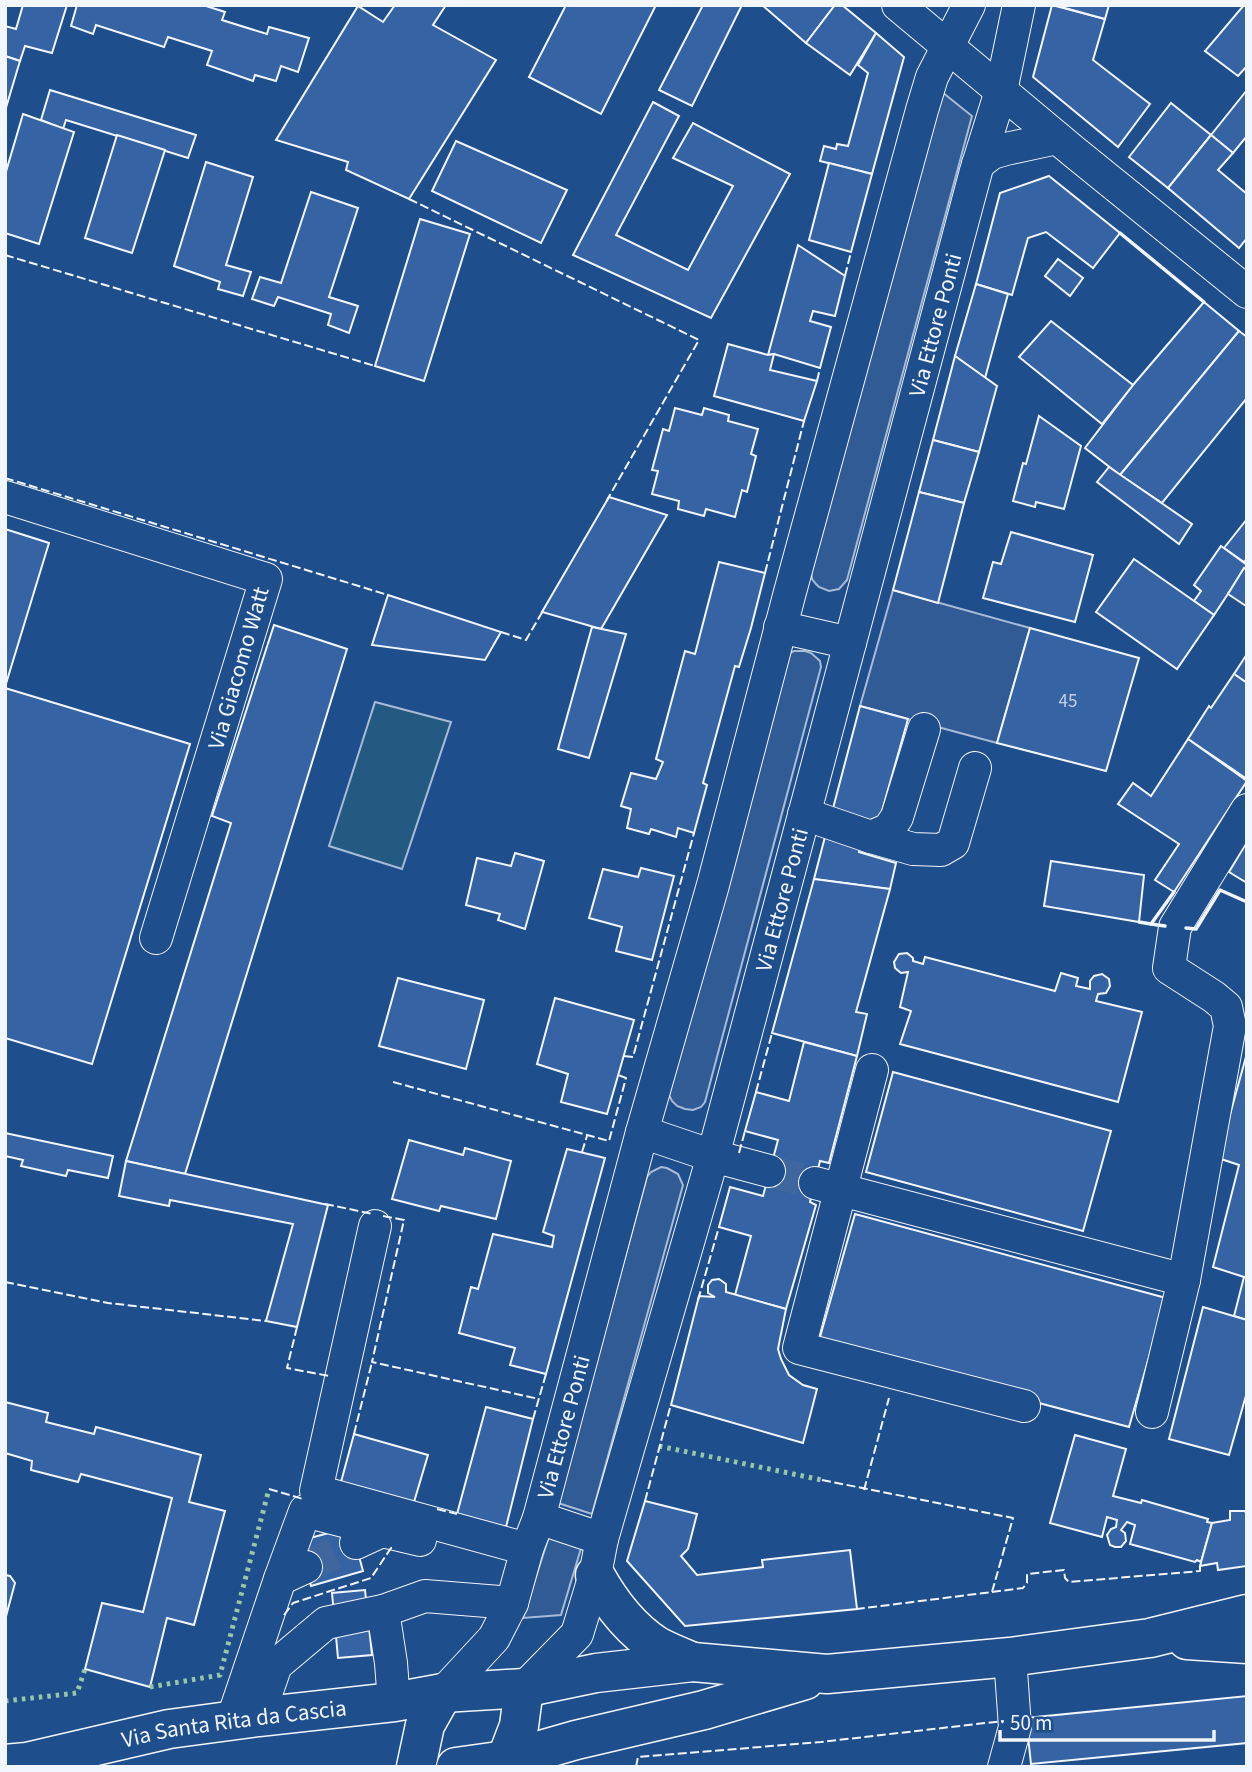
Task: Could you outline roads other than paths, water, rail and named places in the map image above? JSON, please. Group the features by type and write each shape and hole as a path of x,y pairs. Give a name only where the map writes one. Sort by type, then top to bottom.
{"main road":[{"path":"598,1557 605,1592 625,1619 656,1645 693,1662"},
{"path":"504,1763 519,1726 524,1688 596,1673 693,1662 827,1674 1010,1657 1150,1638 1247,1614"},
{"path":"1150,1638 1247,1644"},
{"path":"456,1767 504,1763 576,1740 704,1710 827,1674"},
{"name":"Via Santa Rita da Cascia","path":"16,1763 169,1729 394,1702 443,1693 524,1688"},
{"path":"416,1767 425,1725 443,1693"},
{"name":"Via Santa Rita da Cascia","path":"16,1763 109,1767"}],"street":[{"path":"898,5 1247,292"},
{"name":"Via Ettore Ponti","path":"443,1693 494,1638 512,1603 539,1518 922,110 932,77 969,5"},
{"name":"Via Ettore Ponti","path":"524,1688 577,1634 713,1156 978,164 1001,91 1019,5"},
{"path":"978,164 992,153 1057,138"},
{"name":"Via Giacomo Watt","path":"5,497 266,579 156,938"},
{"path":"780,626 850,643"},
{"path":"871,837 889,829 897,817 924,729"},
{"path":"804,814 913,849 941,850 953,843 975,768"},
{"path":"1152,1412 1184,1280 1230,1026 1226,1007 1168,968 1175,927 1247,810"},
{"path":"872,1070 827,1186 799,1348 1024,1406"},
{"path":"642,1132 713,1156 769,1171"},
{"path":"827,1186 1184,1280"},
{"path":"375,1226 316,1491 525,1558"},
{"path":"245,1719 293,1573 305,1511 369,1537 525,1558"},
{"name":"Via Ettore Ponti","path":"539,1518 598,1557"},
{"path":"245,1719 275,1665 326,1623 383,1611 425,1595 512,1603"},
{"path":"383,1611 394,1702"},
{"path":"1004,1767 1015,1727 1010,1657"}],"tunnel":[{"path":"769,1171 815,1183"},
{"path":"306,1567 356,1543"}]}
